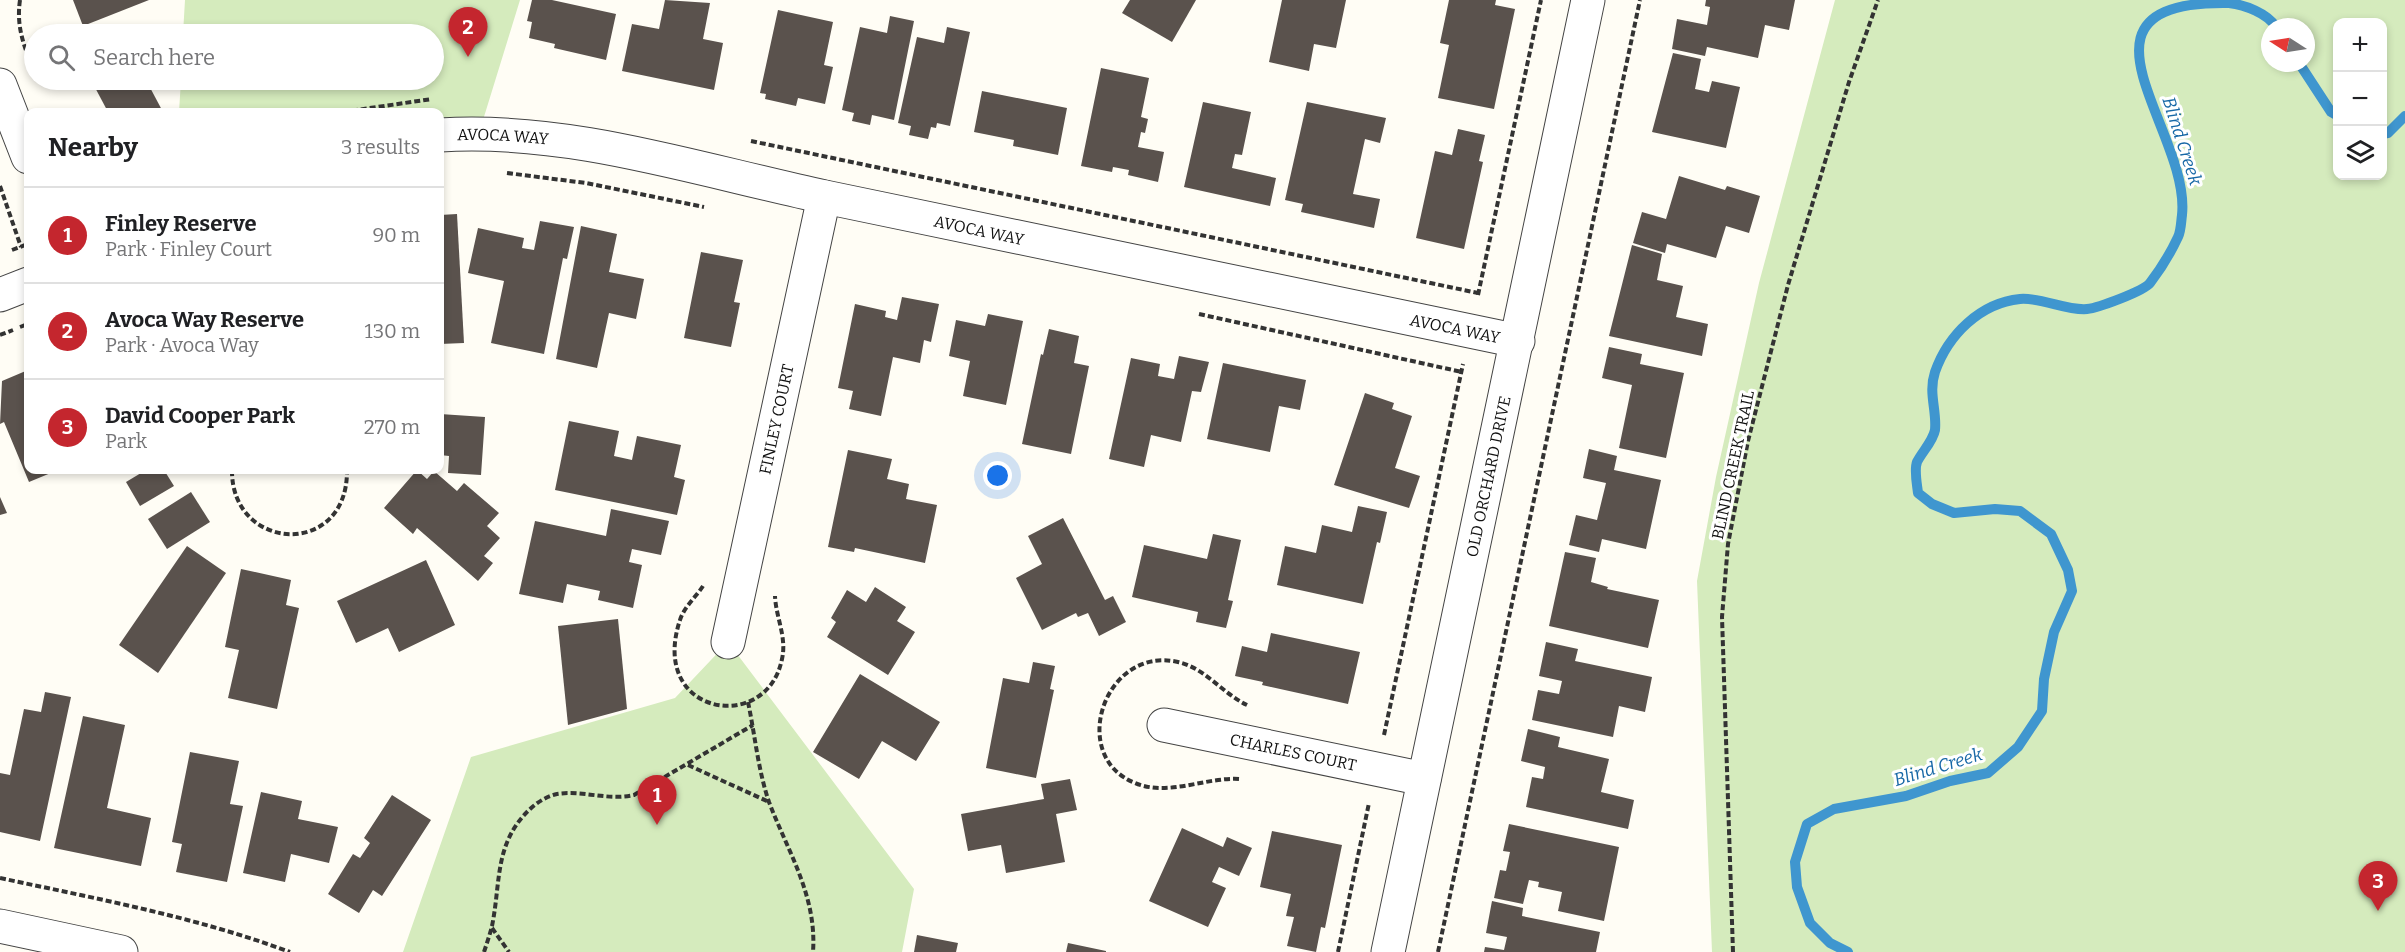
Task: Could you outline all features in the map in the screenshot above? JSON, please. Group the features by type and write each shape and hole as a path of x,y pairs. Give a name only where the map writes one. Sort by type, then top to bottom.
{"street":[{"name":"OLD ORCHARD DRIVE","path":"1388,952 1588,0"},
{"path":"0,85 24,147"},
{"name":"AVOCA WAY","path":"444,135 479,133 588,143 824,197 1518,340"},
{"name":"FINLEY COURT","path":"728,642 824,197"},
{"path":"0,295 24,286"},
{"name":"CHARLES COURT","path":"1164,726 1424,779"},
{"path":"0,926 121,952"}],"path":[{"path":"20,0 17,18 24,46"},
{"path":"1476,304 1541,0"},
{"path":"1438,952 1640,0"},
{"name":"BLIND CREEK TRAIL","path":"1732,951 1722,617 1728,544 1748,441 1788,285 1849,82 1878,0"},
{"path":"505,173 586,183 713,209"},
{"path":"0,186 21,247"},
{"path":"1382,742 1464,361"},
{"path":"233,474 239,502 249,515 263,527 278,534 299,536 317,529 329,520 341,504 348,487 347,474"},
{"path":"748,702 760,768 769,802 806,888 812,917 813,952"},
{"path":"484,952 492,927 500,862 507,838 535,804 555,794 579,794 618,799 634,795 753,725"},
{"path":"688,764 769,802"},
{"path":"1338,952 1370,798"},
{"path":"0,878 163,913 244,935 290,952"},
{"path":"492,927 508,952"}],"green space":[{"path":"185,0 520,0 479,133 444,135 444,108 179,108 180,90 444,90 444,24 184,24"},
{"path":"1835,0 2405,0 2405,952 1712,952 1697,581 1716,477 1759,283"},
{"path":"728,642 914,889 902,952 403,952 471,757 675,698"}],"building":[{"path":"73,0 149,0 88,24 82,24"},
{"path":"532,0 552,0 616,14 606,60 554,48 555,44 529,38 532,22 527,21"},
{"path":"665,0 710,3 703,39 723,43 714,90 622,71 632,24 659,29"},
{"path":"1130,0 1196,0 1172,42 1122,13"},
{"path":"1282,0 1346,0 1336,48 1314,44 1309,71 1269,62"},
{"path":"1449,0 1496,0 1495,5 1515,9 1494,109 1438,98 1449,45 1440,43"},
{"path":"1706,0 1795,0 1789,30 1765,25 1758,58 1707,47 1705,56 1672,49 1677,19 1707,25 1710,7 1705,6"},
{"path":"778,10 833,22 824,65 833,67 825,104 798,98 796,106 765,99 766,94 760,93"},
{"path":"890,16 914,21 894,120 872,115 870,125 852,121 854,113 842,110 860,27 887,33"},
{"path":"947,27 970,32 950,126 937,123 936,128 931,127 928,139 909,135 911,126 898,123 917,37 944,43"},
{"path":"1673,53 1701,59 1695,89 1709,92 1712,81 1740,87 1726,148 1652,132"},
{"path":"1101,68 1149,78 1141,117 1148,119 1145,133 1141,132 1138,147 1164,152 1158,182 1128,175 1129,170 1113,167 1112,172 1081,166"},
{"path":"96,90 151,90 161,108 106,108"},
{"path":"982,91 1067,108 1058,155 1013,146 1014,140 974,132"},
{"path":"1203,102 1251,112 1242,155 1235,154 1232,168 1276,178 1270,206 1184,187"},
{"path":"1307,102 1386,118 1380,143 1365,139 1353,194 1380,199 1374,228 1301,212 1303,204 1285,200"},
{"path":"1458,129 1485,135 1479,161 1483,162 1464,249 1416,238 1435,151 1452,155"},
{"path":"1679,176 1725,190 1727,186 1760,196 1749,233 1726,226 1716,258 1667,244 1665,253 1633,243 1642,212 1666,219"},
{"path":"457,214 464,343 444,344 444,215"},
{"path":"540,221 574,227 567,259 563,258 544,354 491,343 504,281 468,273 478,228 524,238 522,248 534,250"},
{"path":"581,226 617,234 609,272 644,279 636,319 609,313 597,368 556,359"},
{"path":"1632,245 1662,254 1657,280 1683,286 1676,317 1708,324 1702,356 1609,336"},
{"path":"701,252 743,260 734,302 740,303 731,347 684,338"},
{"path":"902,297 939,304 931,342 924,340 920,363 893,357 881,416 849,409 853,391 838,388 855,304 886,311 885,317 897,320"},
{"path":"988,314 1023,321 1006,405 963,396 970,361 949,356 956,320 985,326"},
{"path":"1049,329 1079,336 1074,363 1089,366 1071,454 1022,444 1041,354 1043,355"},
{"path":"1609,347 1642,354 1640,364 1684,373 1666,458 1619,448 1632,385 1602,378"},
{"path":"1179,356 1209,362 1201,392 1192,391 1181,442 1151,435 1144,467 1109,459 1131,358 1160,364 1158,376 1174,379"},
{"path":"1223,363 1306,380 1300,410 1279,406 1270,452 1207,439"},
{"path":"24,372 24,470 4,422 0,424 2,381"},
{"path":"1365,393 1394,403 1392,409 1412,416 1395,468 1420,476 1409,508 1334,485"},
{"path":"444,414 485,417 481,475 448,473 449,456 444,455"},
{"path":"569,421 619,431 614,456 632,460 637,436 681,445 674,477 685,480 677,515 555,490"},
{"path":"1589,449 1617,456 1614,470 1661,480 1646,549 1602,539 1599,552 1569,545 1576,515 1597,520 1606,483 1583,478"},
{"path":"848,450 892,459 887,479 909,484 906,499 937,505 925,563 855,548 854,552 828,547"},
{"path":"26,474 48,474 29,482"},
{"path":"139,474 166,474 174,486 140,506 126,482"},
{"path":"414,474 421,474 427,479 431,474 437,474 457,491 464,483 499,513 487,526 500,538 484,556 493,563 478,581 417,528 413,534 384,508"},
{"path":"191,492 210,522 167,549 148,519"},
{"path":"0,497 7,513 0,515"},
{"path":"1358,506 1387,512 1380,543 1377,542 1363,604 1277,585 1285,546 1316,553 1322,525 1352,532"},
{"path":"611,509 669,521 661,555 632,549 629,562 642,565 633,608 598,600 600,591 567,584 563,603 519,594 535,521 606,536"},
{"path":"1063,518 1105,600 1113,596 1126,622 1099,636 1088,613 1078,617 1076,613 1042,630 1016,578 1042,564 1028,536"},
{"path":"1213,534 1241,540 1228,600 1233,601 1226,628 1196,622 1198,612 1132,597 1144,545 1207,559"},
{"path":"187,546 226,573 158,673 119,645"},
{"path":"1565,552 1596,558 1591,582 1608,587 1607,589 1659,600 1648,648 1549,626"},
{"path":"426,560 455,625 399,652 388,628 356,643 337,601"},
{"path":"241,569 291,580 286,605 299,608 277,709 228,698 239,650 225,647"},
{"path":"875,587 906,607 897,621 915,632 888,675 827,637 836,622 831,618 847,590 866,602"},
{"path":"618,619 627,709 568,725 558,626"},
{"path":"1271,633 1360,652 1348,704 1262,685 1263,682 1235,676 1242,646 1267,652"},
{"path":"1546,642 1578,649 1575,661 1652,677 1645,712 1619,706 1613,737 1532,720 1538,690 1559,694 1562,681 1539,676"},
{"path":"1033,662 1055,666 1050,689 1054,690 1036,778 986,768 1003,678 1029,683"},
{"path":"860,674 940,722 916,761 882,741 859,779 813,752"},
{"path":"45,692 71,697 40,841 0,832 0,773 10,775 24,709 41,712"},
{"path":"83,716 125,725 107,808 151,818 141,866 54,848"},
{"path":"1528,729 1560,737 1558,747 1609,759 1601,792 1634,800 1628,829 1526,807 1532,777 1543,779 1545,767 1521,761"},
{"path":"190,752 239,761 230,804 243,806 227,882 176,872 182,844 172,842"},
{"path":"1070,779 1077,810 1056,814 1065,862 1006,873 1001,845 968,851 961,814 1044,799 1041,784"},
{"path":"261,792 302,801 298,819 338,827 329,863 291,854 285,882 243,873"},
{"path":"392,795 431,820 382,896 373,890 359,913 328,894 353,854 360,858 370,843 364,838"},
{"path":"1509,824 1619,847 1604,921 1558,911 1562,892 1538,887 1539,882 1529,880 1523,904 1494,898 1500,870 1506,871 1510,852 1503,851"},
{"path":"1182,828 1223,847 1227,837 1252,848 1239,876 1219,867 1212,882 1226,888 1208,927 1149,901"},
{"path":"1272,831 1342,845 1325,928 1321,927 1316,952 1287,946 1294,917 1286,916 1291,894 1260,887"},
{"path":"1492,901 1523,908 1522,916 1600,932 1596,952 1484,952 1485,947 1504,950 1507,937 1486,933"},
{"path":"917,935 958,943 956,952 914,952"},
{"path":"1068,943 1106,951 1106,952 1066,952"}],"waterway":[{"name":"Blind Creek","path":"1848,952 1830,943 1810,923 1797,887 1795,862 1807,824 1834,809 1906,796 1950,781 1988,773 2018,747 2042,711 2044,679 2054,632 2072,591 2068,570 2051,534 2020,511 1995,509 1954,513 1932,504 1918,493 1916,465 1935,430 1932,387 1941,358 1967,323 1979,314 2005,302 2028,299 2087,309 2120,299 2150,283 2178,237 2182,215 2179,181 2143,76 2139,46 2149,23 2177,8 2229,3 2255,10 2267,18"},
{"name":"Blind Creek","path":"2305,72 2333,113"},
{"name":"Blind Creek","path":"2387,133 2405,116"}],"place":[{"name":"Avoca Way Reserve","path":"468,57"},
{"name":"Finley Reserve","path":"657,825"},
{"name":"David Cooper Park","path":"2378,911"}]}
